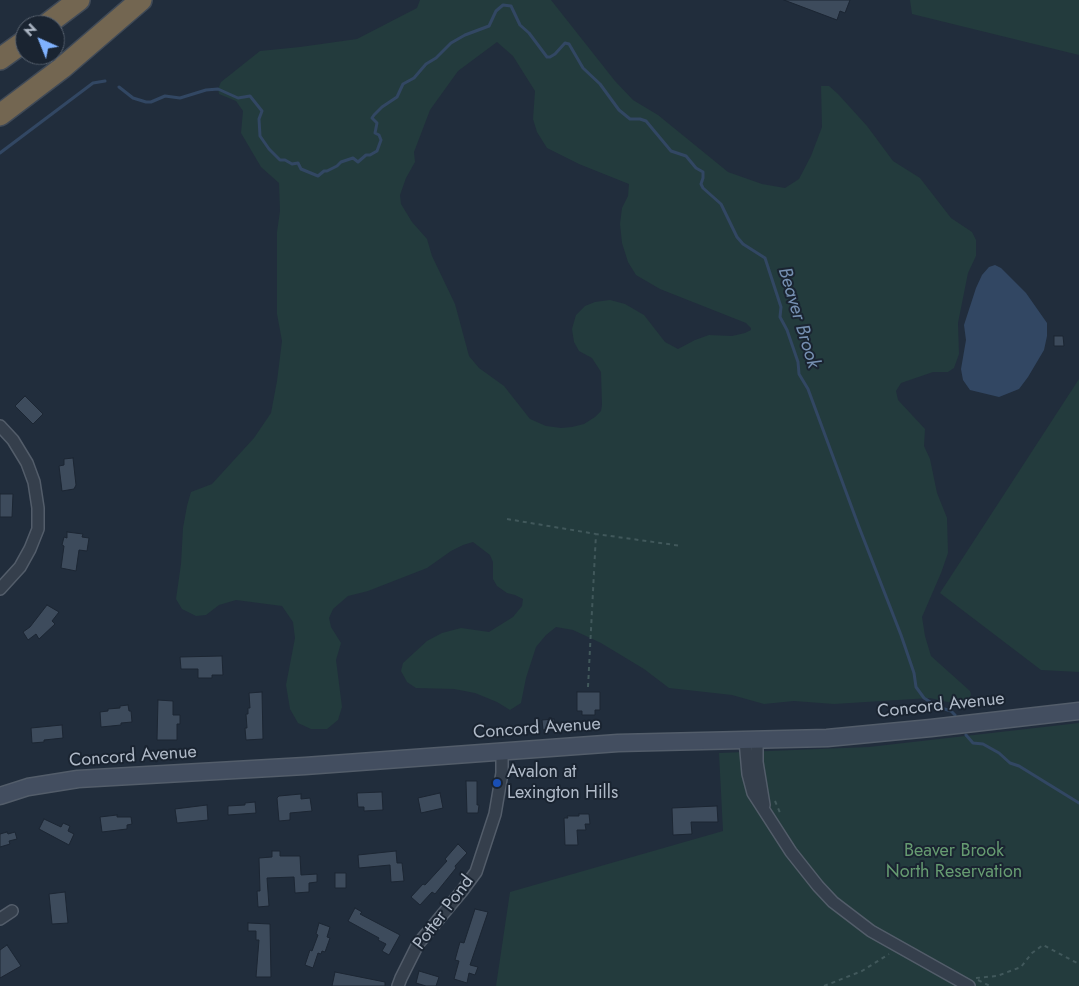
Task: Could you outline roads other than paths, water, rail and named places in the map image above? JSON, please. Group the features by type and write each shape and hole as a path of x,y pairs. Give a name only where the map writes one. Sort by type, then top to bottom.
{"highway":[{"path":"60,15 80,0"},
{"path":"0,115 62,68 142,0"},
{"path":"0,59 15,48"}],"main road":[{"name":"Concord Avenue","path":"0,796 28,787 78,779 305,766 618,743 827,738 1079,711"}],"street":[{"path":"0,426 13,440 27,463 34,482 38,508 38,529 20,567 0,588"},
{"path":"751,740 750,783 753,793 803,868 833,902 871,931 972,982"},
{"name":"Potter Pond","path":"398,986 418,944 476,872 495,814 502,773 502,751"},
{"path":"0,919 12,911"}],"water":[{"path":"995,265 1001,268 1026,293 1047,323 1044,350 1028,377 1019,389 999,397 970,390 963,380 961,369 966,340 964,325 976,288 982,275 989,267"}],"waterway":[{"name":"Beaver Brook","path":"119,87 133,98 146,102 151,102 165,96 180,98 206,90 218,89 238,98 250,96 262,111 259,119 260,136 269,149 280,160 285,160 292,164 298,163 301,169 318,176 341,162 353,158 358,162 366,155 377,151 381,140 379,135 375,133 377,123 372,118 374,115 397,97 403,84 414,78 426,64 436,58 451,43 465,35 489,26 496,11 503,5 511,6 520,25 529,33 547,57 555,54 565,43 569,44 583,68 600,84 619,110 630,119 646,121 671,151 686,156 696,168 703,172 701,184 703,188 721,204 737,237 743,244 765,258 781,307 780,317 787,330 798,362 799,374 808,389 901,635 914,673 916,687 924,698 938,707 951,711 955,715"},
{"name":"Beaver Brook","path":"0,153 93,83 105,81"},
{"name":"Beaver Brook","path":"966,735 973,743 983,744 999,753 1010,763 1019,766 1079,803"}],"place":[{"name":"Avalon at Lexington Hills","path":"497,783"}],"park label":[{"name":"Beaver Brook North Reservation","path":"954,862"}]}
